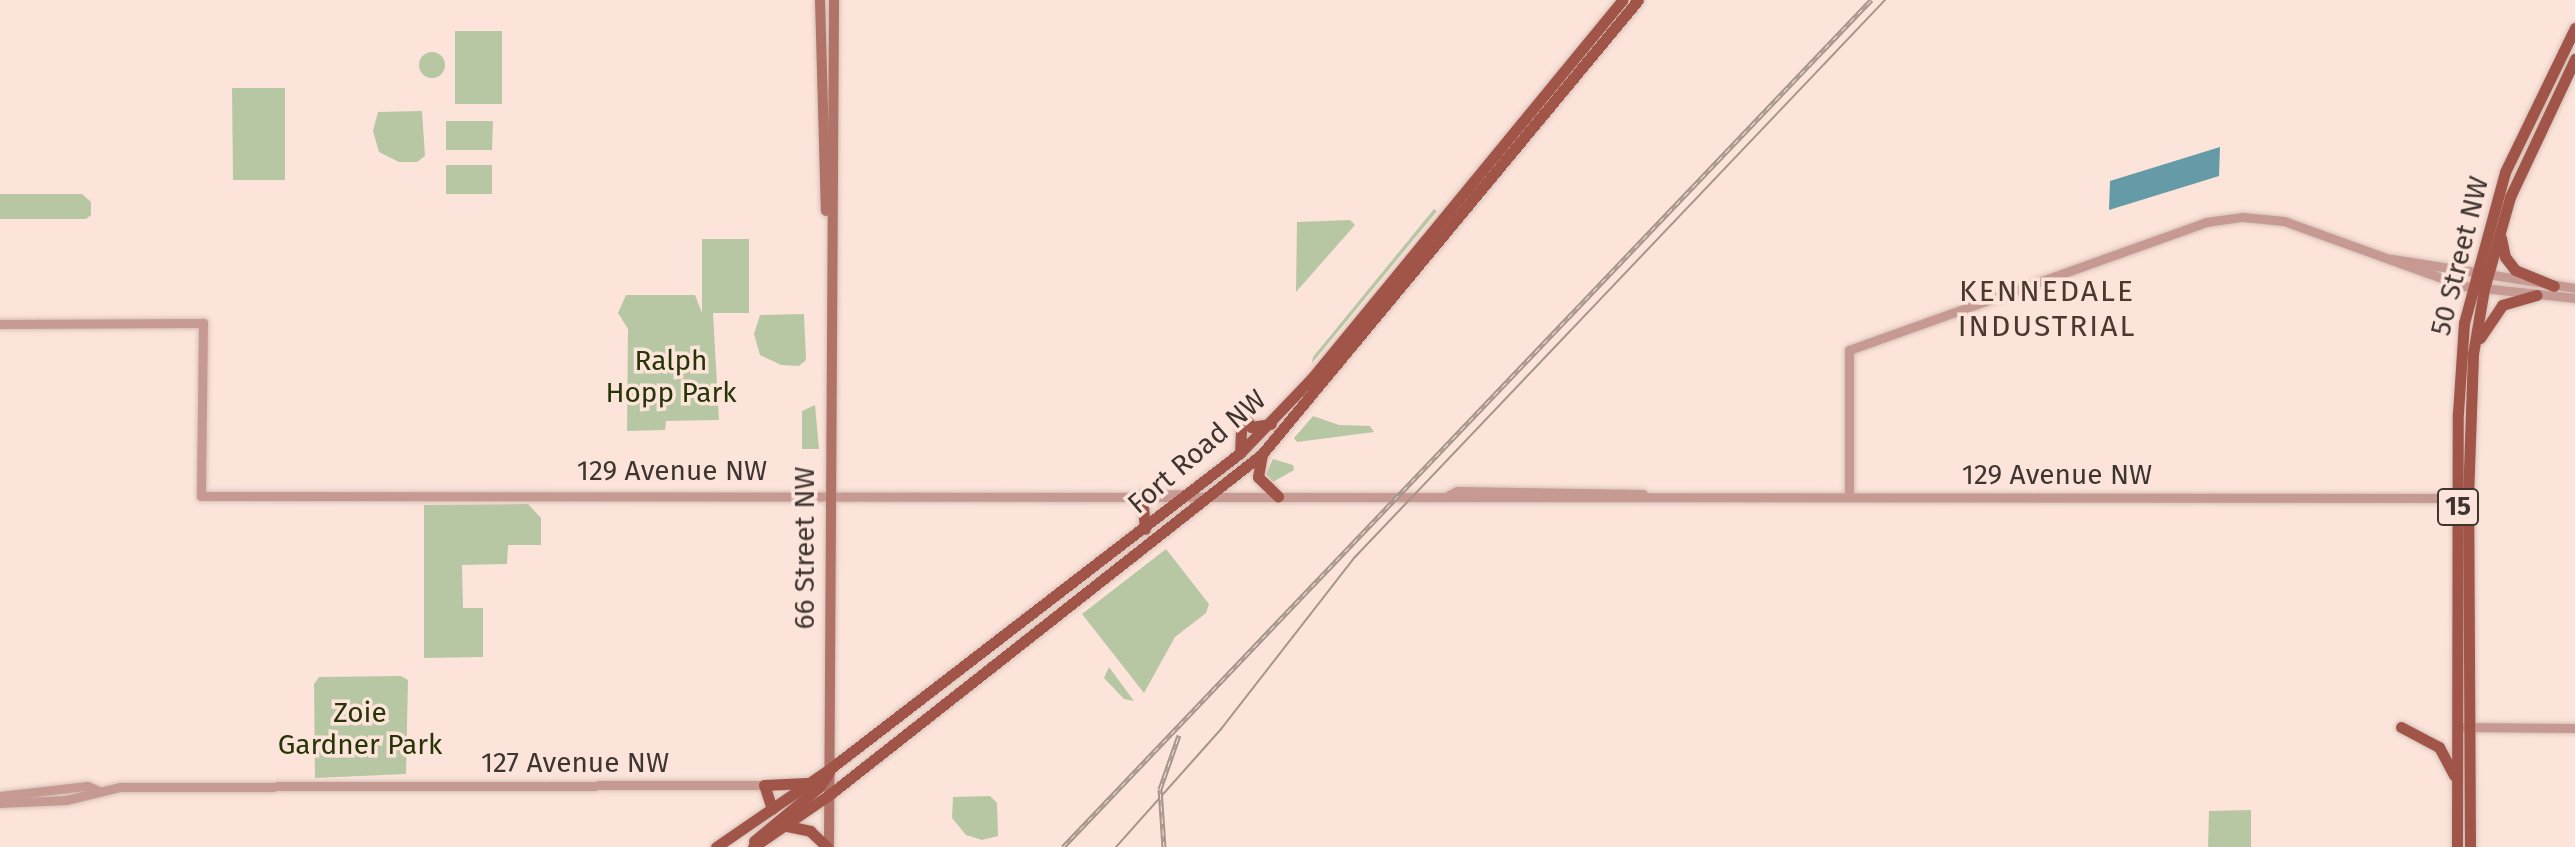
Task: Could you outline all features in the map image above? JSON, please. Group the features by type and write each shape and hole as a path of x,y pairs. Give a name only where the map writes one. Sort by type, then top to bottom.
{"main road":[{"name":"66 Street NW","path":"820,0 822,168 829,249"},
{"name":"66 Street NW","path":"828,847 831,768 829,249 834,0"},
{"name":"Fort Road NW","path":"750,847 787,826 829,795 907,729 1214,496 1262,454 1638,0"},
{"name":"Fort Road NW","path":"716,847 831,768 1188,497 1271,424 1617,3"},
{"name":"50 Street NW","path":"2470,841 2463,727 2463,498 2459,380 2478,281 2511,156 2575,28"},
{"name":"50 Street NW","path":"2463,498 2478,281 2522,168 2575,59"},
{"path":"2500,228 2511,266 2554,286"},
{"path":"2473,354 2489,319 2502,305 2537,295"},
{"path":"1240,453 1242,410 1251,427 1271,424"},
{"path":"1262,454 1258,477 1278,496"},
{"path":"1142,495 1145,529"},
{"path":"829,795 911,708"},
{"path":"2401,727 2439,747 2457,780"},
{"name":"50 Street NW","path":"2457,847 2457,780 2463,727"},
{"path":"750,847 819,788 831,768"},
{"path":"772,809 764,785 808,783"},
{"path":"787,826 810,831 828,847"}],"street":[{"path":"1849,496 1849,350 2224,218 2284,221 2435,277 2575,288"},
{"path":"2392,259 2537,295 2575,298"},
{"name":"129 Avenue NW","path":"0,324 203,323 201,496 828,494 1188,497 1630,491 1646,495 2463,498"},
{"path":"2463,727 2575,728"},
{"name":"127 Avenue NW","path":"0,803 66,800 97,790 764,785"},
{"name":"127 Avenue NW","path":"0,796 87,786 97,790"}],"green space":[{"path":"455,31 502,31 502,104 455,104"},
{"path":"432,52 441,56 445,65 441,74 432,78 423,74 419,65 423,56"},
{"path":"232,88 285,88 285,180 233,180"},
{"path":"422,111 425,156 417,162 399,162 379,152 373,131 378,112"},
{"path":"446,121 493,121 492,150 446,150"},
{"path":"446,165 492,165 492,194 446,194"},
{"path":"0,194 82,194 91,202 91,215 86,219 0,219"},
{"path":"1434,209 1437,211 1312,363 1313,357"},
{"path":"1350,220 1355,225 1296,292 1297,222"},
{"name":"Ralph Hopp Park","path":"702,239 749,239 749,313 713,313 719,420 666,421 665,430 627,431 628,329 618,313 626,295 695,295 702,313"},
{"path":"804,314 806,360 799,366 781,365 760,355 754,334 760,315"},
{"path":"815,405 819,449 802,449 802,411"},
{"path":"1313,416 1339,425 1370,426 1374,432 1297,442 1294,438"},
{"path":"1273,459 1293,465 1294,470 1273,482 1266,474"},
{"path":"528,504 541,518 541,545 508,545 507,564 462,565 463,608 483,608 483,657 424,658 424,505"},
{"path":"1166,549 1209,604 1206,613 1175,637 1144,693 1082,614"},
{"path":"1109,667 1134,701 1124,699 1104,678"},
{"name":"Zoie Gardner Park","path":"401,676 408,680 406,774 315,778 314,684 319,677"},
{"path":"990,796 997,803 998,836 982,840 966,835 952,818 953,797"},
{"path":"2251,810 2251,847 2208,847 2209,811"}],"water":[{"path":"2220,147 2219,176 2109,210 2110,181"}],"tram line":[{"path":"1116,847 1221,729 1355,557 1885,0"}],"railway":[{"path":"1063,847 1871,0"},
{"path":"1164,847 1160,789 1179,735"}],"district":[{"name":"KENNEDALE INDUSTRIAL","path":"2047,308"}]}
